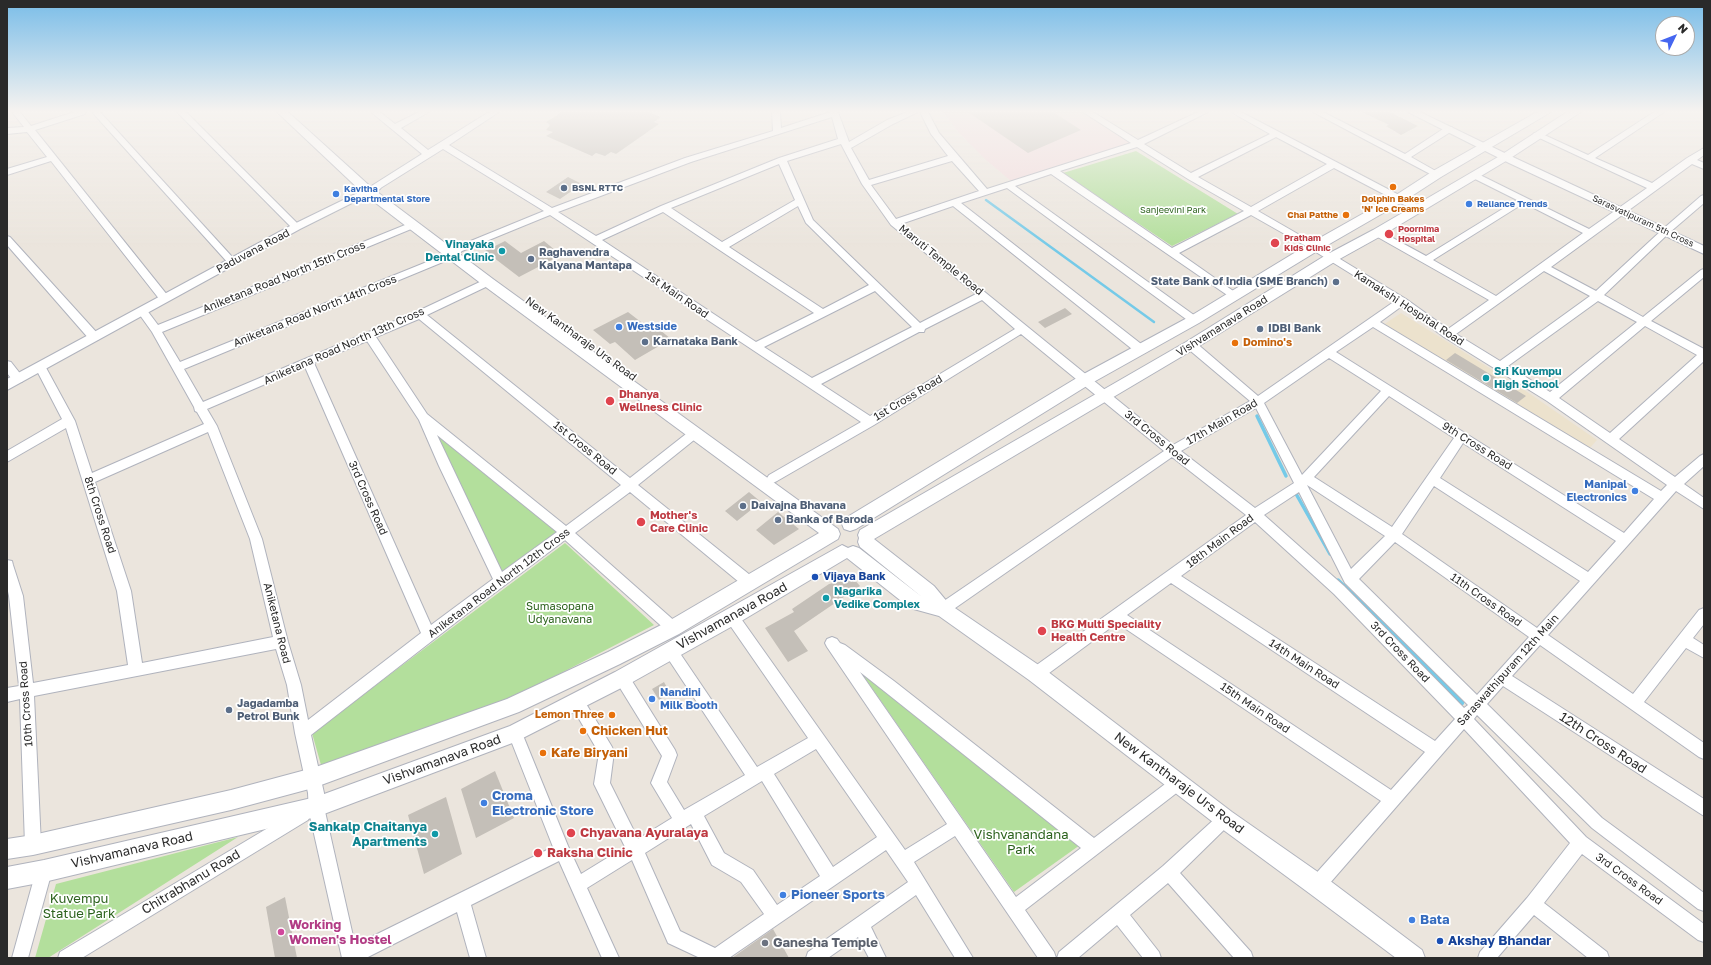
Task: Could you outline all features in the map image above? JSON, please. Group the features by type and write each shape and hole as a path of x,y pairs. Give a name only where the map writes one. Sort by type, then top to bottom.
{"main road":[{"name":"New Kantharaje Urs Road","path":"334,157 413,224 455,252 488,282 695,433 841,528"},
{"name":"Vishvamanava Road","path":"7,849 33,845 231,800 313,778 512,706 614,658 673,628 750,583 1085,380 1194,320 1466,157"},
{"name":"Vishvamanava Road","path":"7,878 44,871 316,807 514,733 622,678 857,546 1191,345 1331,258 1377,233 1505,157"},
{"name":"New Kantharaje Urs Road","path":"368,187 455,252 841,528"},
{"path":"861,527 857,546 834,547 831,539 841,528 861,527"},
{"name":"New Kantharaje Urs Road","path":"857,546 916,603 943,609 1036,674 1225,819 1317,885 1414,958"}],"street":[{"path":"137,157 232,262"},
{"path":"226,157 296,227"},
{"name":"Paduvana Road","path":"7,385 422,157"},
{"name":"1st Main Road","path":"464,157 551,211 870,422"},
{"name":"Aniketana Road North 14th Cross","path":"177,367 551,211 697,157"},
{"path":"595,240 664,208 782,160 793,157"},
{"name":"Maruti Temple Road","path":"852,157 866,184 894,222 1085,380"},
{"path":"894,222 1097,157"},
{"name":"Kamakshi Hospital Road","path":"1159,157 1250,212 1314,247 1402,301 1448,334 1551,398 1704,504"},
{"path":"1191,177 1230,157"},
{"path":"1321,157 1418,208"},
{"path":"1406,157 1437,174"},
{"name":"Sarasvatipuram 5th Cross","path":"1513,157 1570,188 1583,192 1704,250"},
{"path":"1448,334 1544,267 1695,157"},
{"path":"7,172 54,158 164,298"},
{"path":"866,184 952,158 955,159 985,192"},
{"path":"1589,158 1653,187"},
{"path":"782,160 809,221 920,329"},
{"path":"1690,160 1704,166"},
{"path":"1171,253 1250,212 1334,164"},
{"path":"1053,171 1234,295"},
{"path":"1474,175 1590,233"},
{"path":"1008,185 1194,320"},
{"path":"1500,367 1597,296 1666,231 1704,198"},
{"path":"1425,261 1523,200"},
{"path":"721,247 800,201"},
{"path":"955,203 1141,350"},
{"path":"664,208 822,313"},
{"name":"Aniketana Road North 15th Cross","path":"156,330 413,224"},
{"path":"1377,233 1496,300"},
{"path":"7,239 94,337"},
{"path":"1544,267 1704,354 1611,439"},
{"path":"1551,398 1704,272"},
{"name":"Aniketana Road North 13th Cross","path":"199,408 420,314 488,282"},
{"path":"755,347 876,286"},
{"path":"811,384 920,329 983,295"},
{"name":"17th Main Road","path":"943,609 1172,451 1258,402 1402,301"},
{"name":"Aniketana Road","path":"142,311 156,330 199,408 211,426 256,539 281,642 294,685 302,733 316,793 316,807 350,958"},
{"name":"1st Cross Road","path":"420,314 750,583"},
{"path":"1373,322 1662,498"},
{"name":"1st Cross Road","path":"773,478 870,422 1022,329"},
{"path":"369,335 423,417 444,466 500,581"},
{"path":"1191,345 1258,402"},
{"name":"9th Cross Road","path":"1329,352 1625,540"},
{"name":"3rd Cross Road","path":"308,362 429,635"},
{"path":"7,365 18,379"},
{"name":"8th Cross Road","path":"40,367 69,420 89,479 124,590 136,671"},
{"name":"3rd Cross Road","path":"1085,380 1172,451 1255,515 1339,590 1464,719 1580,843 1704,934"},
{"name":"18th Main Road","path":"1036,674 1303,481 1388,390"},
{"name":"3rd Cross Road","path":"1258,402 1303,481 1350,580 1596,824 1704,903"},
{"path":"423,417 566,533 673,628"},
{"path":"7,457 69,420"},
{"path":"89,479 211,426"},
{"name":"Aniketana Road North 12th Cross","path":"302,733 500,581 630,485 695,433"},
{"path":"1350,580 1394,535 1462,436"},
{"name":"Saraswathipuram 12th Main","path":"1317,885 1662,498 1675,484 1704,459"},
{"path":"1432,479 1589,580"},
{"name":"11th Cross Road","path":"1303,481 1394,535 1704,752"},
{"name":"10th Cross Road","path":"7,565 27,692 33,845"},
{"name":"14th Main Road","path":"1172,577 1436,751"},
{"path":"1634,703 1704,614"},
{"name":"15th Main Road","path":"1116,615 1393,800"},
{"path":"732,617 888,839 965,958"},
{"path":"1685,640 1704,652"},
{"path":"7,695 281,642"},
{"path":"1048,958 832,643 889,686 1094,848"},
{"path":"670,650 760,774 830,878"},
{"path":"622,678 670,755 659,783 688,817 718,859 748,876 775,916"},
{"name":"12th Cross Road","path":"1502,678 1704,808"},
{"path":"577,702 607,752 602,784 636,850 674,937 718,957 888,839"},
{"path":"514,733 562,851 611,958"},
{"path":"578,885 688,817 818,740"},
{"path":"1015,908 1178,783"},
{"name":"Chitrabhanu Road","path":"66,958 316,807"},
{"path":"1068,957 1169,872 1225,819"},
{"path":"902,860 957,826"},
{"path":"1486,958 1533,904 1580,843"},
{"path":"350,958 562,851"},
{"path":"20,958 44,871"},
{"path":"1169,872 1192,900 1245,958"},
{"path":"814,958 918,884"},
{"path":"462,901 478,958"},
{"path":"1533,904 1601,958"},
{"path":"1119,914 1153,958"},
{"path":"861,924 878,958"}],"shaded area":[{"path":"983,157 1087,157 1011,181"},
{"path":"1401,313 1520,387 1597,440 1588,450 1383,325"}],"green space":[{"name":"Sanjeevini Park","path":"1116,157 1146,157 1238,214 1172,246 1063,173"},
{"path":"436,434 560,532 502,575"},
{"name":"Sumasopana Udyanavana","path":"565,543 654,625 511,699 321,765 312,733"},
{"name":"Vishvanandana Park","path":"860,671 1080,845 1014,892"},
{"name":"Kuvempu Statue Park","path":"238,837 48,958 35,958 56,884"}],"building":[{"name":"BSNL RTTC","path":"568,177 582,184 560,199 546,192"},
{"name":"Raghavendra Kalyana Mantapa","path":"505,241 521,253 544,241 561,255 519,277 485,251"},
{"path":"1065,308 1072,314 1045,328 1038,322"},
{"path":"628,312 650,329 655,326 671,339 635,360 615,342 610,344 593,330"},
{"name":"Sri Kuvempu High School","path":"1455,353 1526,396 1517,403 1446,360"},
{"name":"Daivajna Bhavana","path":"749,492 761,502 737,521 725,511"},
{"name":"Banka of Baroda","path":"778,512 799,529 774,545 756,530"},
{"path":"853,578 860,586 794,631 808,651 788,662 765,628 794,612 792,609 829,584"},
{"path":"664,682 670,693 659,700 652,689"},
{"path":"495,771 514,818 476,838 461,789"},
{"name":"Sankalp Chaitanya Apartments","path":"446,797 462,854 424,874 408,815"},
{"name":"Working Women's Hostel","path":"285,897 297,958 275,958 266,907"},
{"name":"Ganesha Temple","path":"773,929 789,958 732,958"}],"waterway":[{"path":"986,200 1154,322"},
{"path":"1257,416 1286,476"},
{"path":"1295,492 1330,554"},
{"path":"1338,580 1370,611"},
{"path":"1370,611 1462,703"}],"place":[{"name":"Dolphin Bakes 'N' Ice Creams","path":"1393,187"},
{"name":"BSNL RTTC","path":"564,188"},
{"name":"Kavitha Departmental Store","path":"336,194"},
{"name":"Reliance Trends","path":"1469,204"},
{"name":"Chai Patthe","path":"1346,215"},
{"name":"Poornima Hospital","path":"1389,234"},
{"name":"Pratham Kids Clinic","path":"1275,243"},
{"name":"Vinayaka Dental Clinic","path":"502,251"},
{"name":"Raghavendra Kalyana Mantapa","path":"531,259"},
{"name":"State Bank of India (SME Branch)","path":"1336,282"},
{"name":"Westside","path":"619,327"},
{"name":"IDBI Bank","path":"1260,329"},
{"name":"Karnataka Bank","path":"645,342"},
{"name":"Domino's","path":"1235,343"},
{"name":"Sri Kuvempu High School","path":"1486,378"},
{"name":"Dhanya Wellness Clinic","path":"610,401"},
{"name":"Manipal Electronics","path":"1635,491"},
{"name":"Daivajna Bhavana","path":"743,506"},
{"name":"Banka of Baroda","path":"778,520"},
{"name":"Mother's Care Clinic","path":"641,522"},
{"name":"Vijaya Bank","path":"815,577"},
{"name":"Nagarika Vedike Complex","path":"826,598"},
{"name":"BKG Multi Speciality Health Centre","path":"1042,631"},
{"name":"Nandini Milk Booth","path":"652,699"},
{"name":"Jagadamba Petrol Bunk","path":"229,710"},
{"name":"Lemon Three","path":"612,715"},
{"name":"Chicken Hut","path":"583,731"},
{"name":"Kafe Biryani","path":"543,753"},
{"name":"Croma Electronic Store","path":"484,803"},
{"name":"Chyavana Ayuralaya","path":"571,833"},
{"name":"Sankalp Chaitanya Apartments","path":"435,834"},
{"name":"Raksha Clinic","path":"538,853"},
{"name":"Pioneer Sports","path":"783,895"},
{"name":"Bata","path":"1412,920"},
{"name":"Working Women's Hostel","path":"281,932"},
{"name":"Akshay Bhandar","path":"1440,941"},
{"name":"Ganesha Temple","path":"765,943"}]}
